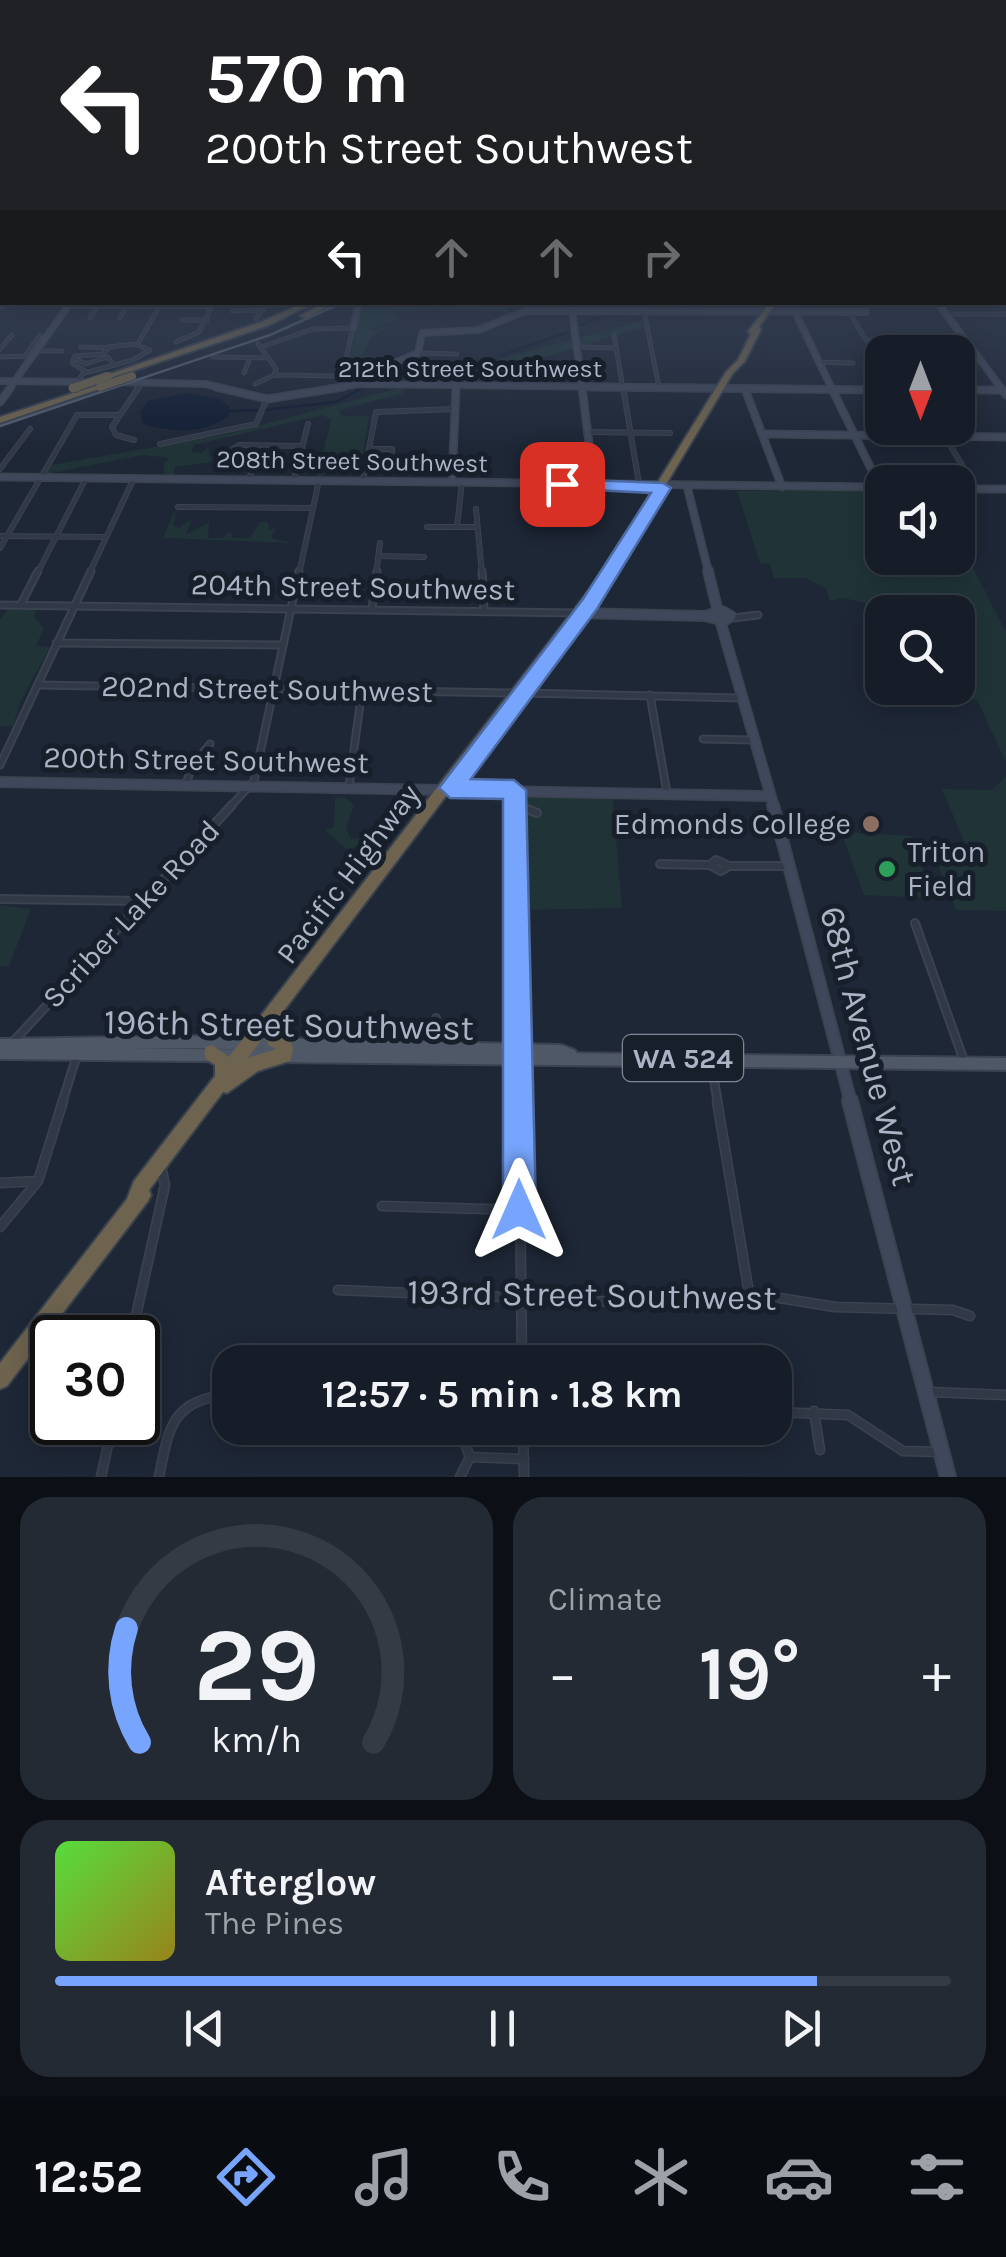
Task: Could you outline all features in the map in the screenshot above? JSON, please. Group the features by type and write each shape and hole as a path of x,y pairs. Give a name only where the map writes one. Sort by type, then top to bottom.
{"highway":[{"path":"226,337 286,311"},
{"path":"1,411 226,337 292,311"},
{"path":"1,411 98,388 270,330 312,311"},
{"name":"Pacific Highway","path":"136,1199 140,1188 580,614 767,312"},
{"name":"Pacific Highway","path":"249,1049 274,1022 446,788"},
{"path":"212,1053 224,1061 224,1081 285,1050 274,1038 274,1022"},
{"name":"Pacific Highway","path":"0,1379 136,1199 162,1171 224,1081"}],"main road":[{"name":"196th Street Southwest","path":"3,1052 149,1042 285,1050 342,1047 430,1053 1006,1064"},
{"path":"135,1051 149,1042"},
{"path":"78,1052 92,1044"},
{"path":"322,1056 342,1047"},
{"name":"196th Street Southwest","path":"3,1052 212,1053 249,1049"},
{"name":"196th Street Southwest","path":"285,1050 322,1056 398,1052"}],"street":[{"path":"1,411 15,381 65,311"},
{"path":"90,318 95,311"},
{"path":"120,318 124,311"},
{"path":"139,342 157,311"},
{"path":"176,342 199,332 211,311"},
{"path":"256,318 262,311"},
{"path":"342,376 357,311"},
{"path":"418,354 423,332 472,332 523,311"},
{"path":"572,311 594,484"},
{"path":"659,388 644,311 866,312"},
{"path":"943,311 961,335"},
{"path":"794,312 869,465"},
{"path":"849,312 865,338"},
{"path":"945,314 1006,314"},
{"path":"182,320 207,320"},
{"path":"274,375 276,369 260,346 316,329 353,328"},
{"path":"0,349 12,334"},
{"path":"178,334 182,340"},
{"path":"0,357 28,355 40,335"},
{"path":"298,335 310,342"},
{"path":"614,335 620,388 640,485"},
{"path":"74,358 86,364 133,360 150,350 134,344 82,347"},
{"path":"74,358 103,354 108,347"},
{"path":"576,347 615,348"},
{"path":"37,351 62,351"},
{"path":"391,384 396,362 418,354 457,354"},
{"path":"975,354 1005,392"},
{"path":"213,357 269,358"},
{"path":"222,366 225,357"},
{"path":"74,358 72,363 84,373"},
{"path":"243,372 248,358"},
{"path":"75,385 84,373 114,359"},
{"path":"818,362 854,363"},
{"path":"255,384 274,375 342,376 352,384"},
{"name":"212th Street Southwest","path":"0,381 205,384 267,399 352,384 865,390"},
{"path":"134,440 112,431 118,415 143,382"},
{"path":"456,385 457,527"},
{"path":"745,389 782,486"},
{"path":"975,391 1005,392"},
{"path":"160,444 256,424 267,399"},
{"path":"364,480 368,449 380,410 456,409"},
{"path":"0,548 77,415 118,415"},
{"path":"294,480 308,424"},
{"path":"0,469 30,428"},
{"path":"586,432 670,432"},
{"path":"764,434 865,435"},
{"path":"975,436 1006,436"},
{"path":"225,454 239,445 302,446"},
{"path":"950,445 976,489 1006,489"},
{"path":"368,449 392,449 392,456"},
{"path":"248,479 256,458"},
{"name":"208th Street Southwest","path":"0,477 865,488"},
{"path":"21,604 87,478"},
{"path":"0,765 134,478"},
{"path":"252,784 319,480"},
{"name":"68th Avenue West","path":"687,486 948,1477"},
{"path":"178,507 312,508"},
{"path":"476,509 484,611"},
{"path":"427,527 475,527"},
{"path":"4,536 106,537"},
{"path":"372,608 380,543"},
{"path":"379,556 424,557"},
{"path":"476,576 484,576"},
{"name":"204th Street Southwest","path":"0,604 758,615"},
{"path":"56,643 283,645"},
{"name":"202nd Street Southwest","path":"38,685 745,698"},
{"path":"349,786 362,690"},
{"path":"497,693 523,693"},
{"path":"650,695 667,793"},
{"path":"703,740 756,740"},
{"path":"186,784 190,769 210,744"},
{"name":"200th Street Southwest","path":"0,782 770,796"},
{"path":"232,784 241,790 242,796"},
{"name":"Scriber Lake Road","path":"3,1052 252,784"},
{"path":"514,790 522,1345"},
{"path":"515,804 537,813"},
{"path":"660,864 710,865 720,871 729,866 789,866"},
{"path":"0,899 143,901"},
{"path":"915,923 965,1064"},
{"path":"430,1053 436,1018"},
{"path":"0,1227 38,1181 78,1052"},
{"path":"710,1058 749,1293"},
{"path":"136,1315 164,1186 162,1171"},
{"path":"0,1183 38,1181"},
{"path":"382,1206 519,1210"},
{"name":"193rd Street Southwest","path":"338,1290 642,1304 749,1293 835,1307 953,1310 970,1316"},
{"path":"927,1392 1006,1395"},
{"path":"160,1477 178,1411 186,1401 212,1397"},
{"path":"814,1411 820,1450"},
{"path":"792,1412 848,1416 903,1451 942,1452"},
{"path":"101,1477 108,1445"},
{"path":"460,1477 470,1457 465,1445"},
{"path":"524,1445 524,1477"},
{"path":"470,1457 524,1459"}],"green space":[{"path":"360,311 399,311 395,311 397,319 368,329 375,331 392,325 372,336 362,355 394,360 389,363 388,382 358,382 345,375 364,372 361,360 350,357"},
{"path":"642,321 644,327 530,362 470,377 416,383 469,373 466,368"},
{"path":"406,386 401,394 339,410 342,416 369,416 363,456 328,456 323,476 317,476 331,420 323,415 194,445 191,452 202,453 208,447 212,462 175,467 173,476 164,476 164,463 170,458 143,455 46,474 52,465 228,434"},
{"path":"737,491 865,491 865,575 975,575 975,571 1006,632 1006,762 975,700 975,595 865,595 865,603 843,598 830,601 826,589 806,578 774,578 770,564 760,563"},
{"path":"176,508 173,526 179,528 192,519 186,535 209,522 208,538 224,538 226,533 233,534 231,538 250,538 260,522 267,521 270,530 275,528 271,538 293,543 163,538"},
{"path":"9,608 37,608 34,617 44,628 36,646 50,647 21,700 13,726 0,726 0,619"},
{"path":"1006,776 1006,911 956,910 931,847 966,846 942,789 992,790"},
{"path":"516,791 612,793 622,908 520,910"},
{"path":"344,797 354,805 346,828 351,839 363,838 362,846 346,849 325,830 334,827 335,798"},
{"name":"Triton Field","path":"845,832 913,836 932,898 864,895 842,835"},
{"path":"0,905 31,909 9,966 0,966"}],"water":[{"path":"186,393 220,399 230,407 229,416 187,430 143,424 140,412 148,401"}],"waterway":[{"path":"581,325 610,313"},
{"path":"502,355 566,333"},
{"path":"397,357 410,353"},
{"path":"366,381 394,358"},
{"path":"265,410 336,402 364,387"},
{"path":"228,411 260,410"}],"tram line":[{"path":"0,426 270,335 324,311"}],"place":[{"name":"Edmonds College","path":"871,824"},
{"name":"Triton Field","path":"887,869"}],"route":[{"path":"519,1210 519,940 514,790 450,788 590,604 663,488 562,484"}]}
